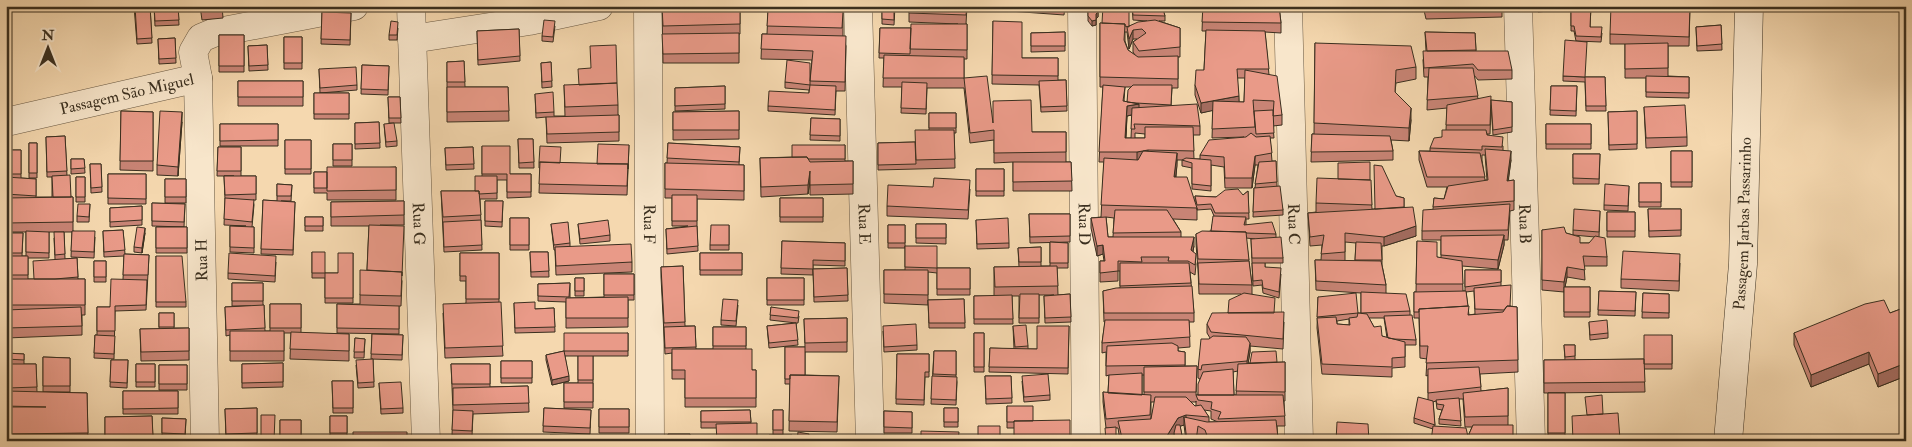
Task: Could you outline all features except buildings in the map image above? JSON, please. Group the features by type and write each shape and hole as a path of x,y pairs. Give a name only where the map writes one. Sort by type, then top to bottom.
{"street":[{"name":"Passagem São Miguel","path":"6,122 198,78 193,52 201,38 213,33 354,6"},
{"name":"Rua G","path":"411,6 426,441"},
{"path":"412,39 529,21 599,6"},
{"name":"Rua F","path":"648,6 650,441"},
{"name":"Rua E","path":"858,6 870,441"},
{"name":"Rua D","path":"1082,6 1086,441"},
{"name":"Rua C","path":"1288,6 1299,441"},
{"name":"Rua B","path":"1518,6 1520,134 1531,441"},
{"name":"Passagem Jarbas Passarinho","path":"1728,441 1743,264 1749,6"},
{"name":"Rua H","path":"198,78 205,441"}]}
